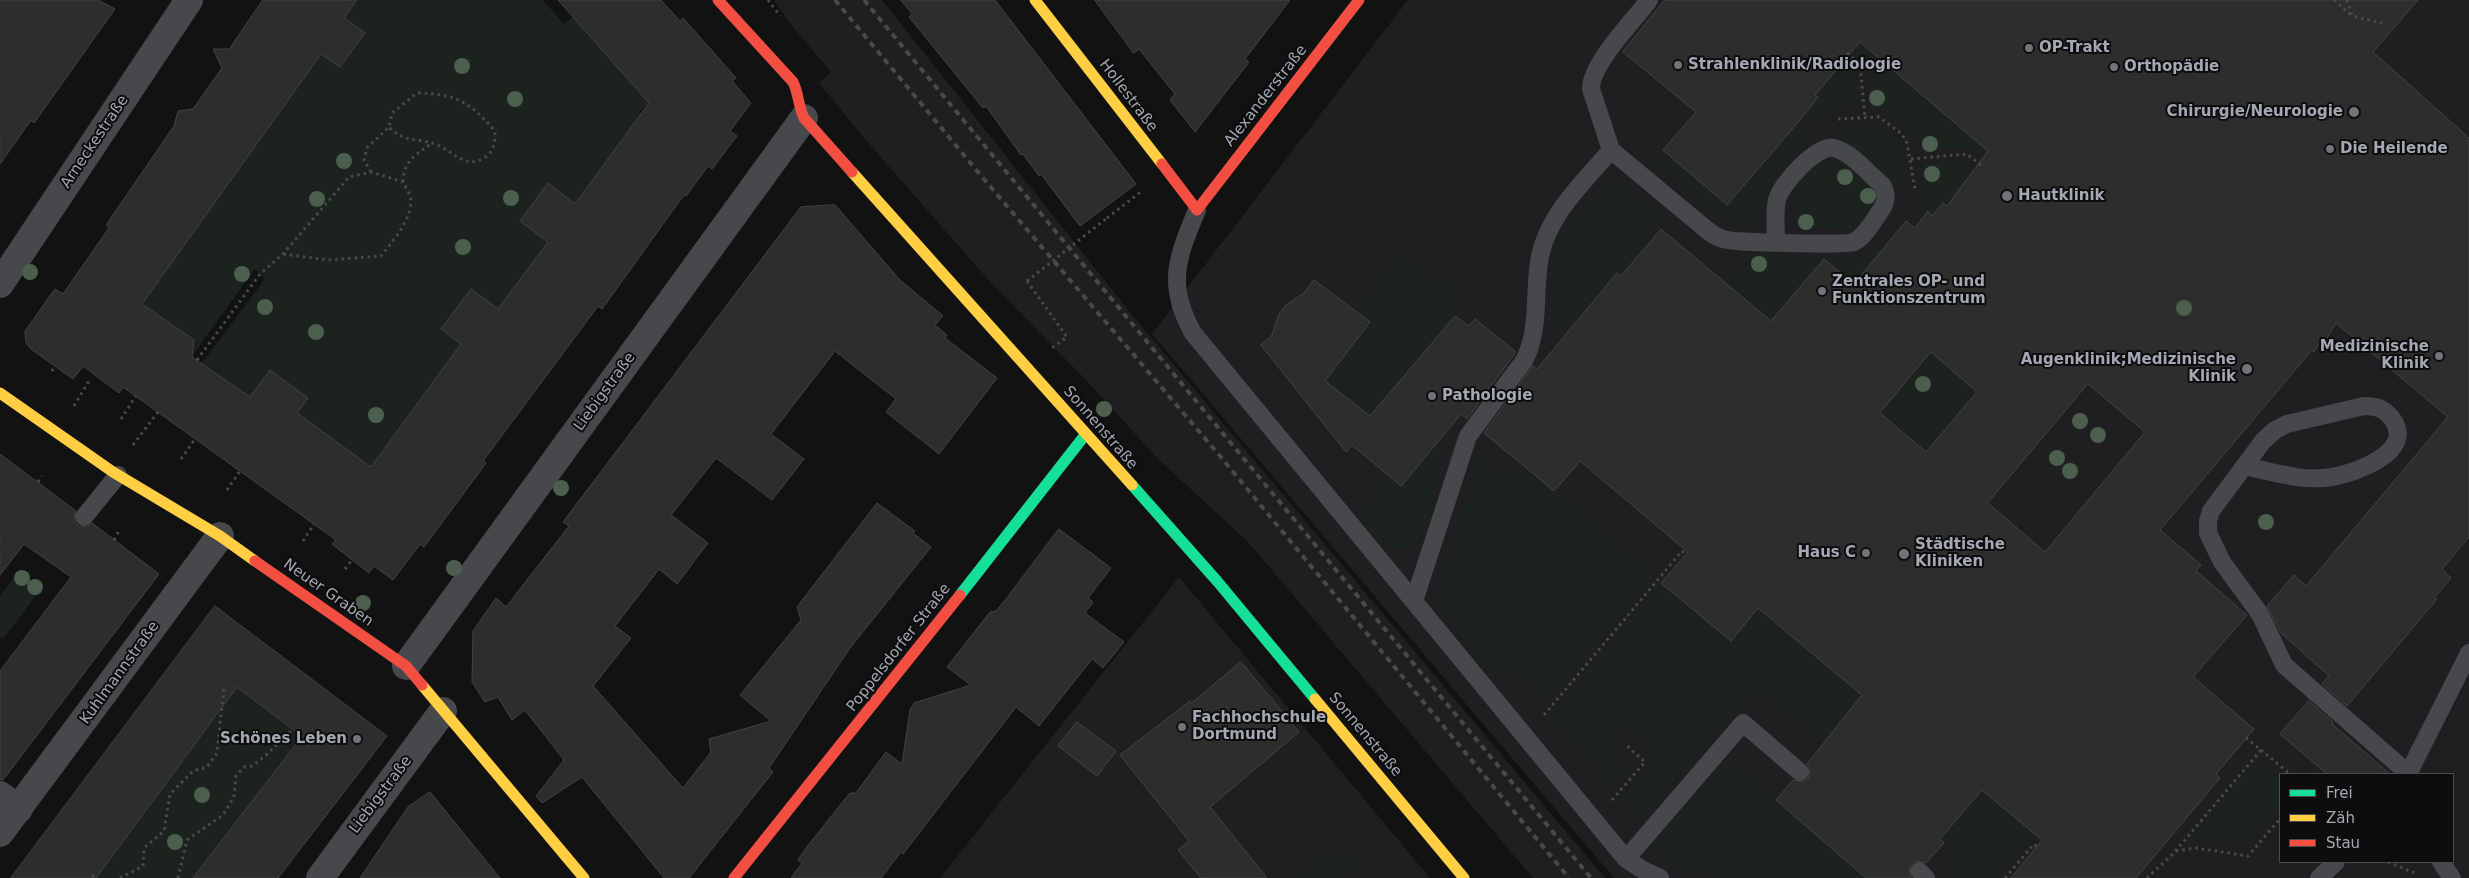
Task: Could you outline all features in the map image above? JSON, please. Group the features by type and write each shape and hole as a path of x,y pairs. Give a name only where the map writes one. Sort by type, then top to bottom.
{"street":[{"name":"Arneckestraße","path":"0,284 189,0"},
{"name":"Sonnenstraße","path":"718,0 792,82 799,95 800,110 804,118 1217,581 1464,878"},
{"name":"Hollestraße","path":"1035,0 1197,210"},
{"name":"Alexanderstraße","path":"1197,210 1359,0"},
{"name":"Liebigstraße","path":"406,666 804,118"},
{"name":"Neuer Graben","path":"0,393 115,473 220,536 406,666 584,878"},
{"name":"Poppelsdorfer Straße","path":"734,878 899,673 1085,435"},
{"name":"Kuhlmannstraße","path":"0,833 9,802 220,536"},
{"name":"Liebigstraße","path":"320,878 443,711"}],"lane":[{"path":"1649,0 1597,67 1591,80 1591,89 1611,150 1714,236 1725,240 1776,242 1847,244 1854,242 1860,237 1884,206 1886,191 1882,185 1845,153 1828,147 1819,150 1802,165 1777,198 1776,242"},
{"path":"1414,601 1468,436 1524,361 1530,349 1535,330 1540,258 1544,240 1560,209 1611,150"},
{"path":"1197,210 1181,248 1176,291 1181,311 1194,333 1626,859 1660,878"},
{"path":"2244,466 2309,478 2332,477 2356,470 2390,453 2397,444 2399,433 2394,422 2386,411 2376,406 2351,408 2287,424 2275,430 2263,441 2244,466 2211,511 2208,521 2211,543 2260,614 2284,665 2408,773"},
{"path":"84,518 115,473"},
{"path":"2409,773 2469,653"},
{"path":"1626,859 1743,723 1800,772"},
{"path":"2319,878 2335,863"},
{"path":"2442,863 2452,878"}],"path":[{"path":"2334,0 2352,16 2382,23"},
{"path":"2347,0 2352,16"},
{"path":"1847,53 1860,65 1865,118"},
{"path":"371,172 364,160 367,148 389,127 392,113 417,93 454,96 472,108 495,131 495,144 488,156 478,162 464,161 431,144 399,137 389,127"},
{"path":"284,254 328,260 382,256 396,237 409,213 411,197 403,182 403,171 410,160 431,144"},
{"path":"1911,159 1967,154 1980,165"},
{"path":"197,360 260,274 284,254 349,177 371,172 403,182"},
{"path":"1053,348 1066,337 1026,281 1136,196"},
{"path":"52,371 55,366"},
{"path":"121,419 136,396"},
{"path":"115,473 158,412"},
{"path":"181,459 195,439"},
{"path":"227,490 240,471"},
{"path":"38,482 42,476"},
{"path":"303,540 314,524"},
{"path":"114,540 119,531"},
{"path":"1551,707 1682,551 1686,554"},
{"path":"345,569 352,560"},
{"path":"120,878 143,866 144,848 164,831 166,807 170,794 193,771 207,767 217,753 224,687"},
{"path":"178,878 187,840 214,822 227,810 234,797 236,776 244,767 252,766 266,756 293,729"},
{"path":"2246,738 2289,773"},
{"path":"1620,792 1645,762 1625,744"},
{"path":"2147,878 2176,851 2261,750"},
{"path":"2176,851 2196,848 2248,856 2279,820"},
{"path":"2005,878 2034,844 2037,847"},
{"path":"2391,863 2420,874"},
{"path":"92,875 96,878"}],"shaded area":[{"path":"357,0 543,0 564,24 573,17 653,98 639,113 650,122 626,136 575,204 548,184 520,221 548,242 498,309 441,329 467,349 437,377 386,446 391,504 293,418 308,398 270,370 250,397 202,363 265,279 255,269 192,356 194,340 115,291 321,54 340,67 365,33 344,18"},
{"path":"774,0 882,0 1133,316 1605,878 1533,878 1248,542 1157,458 1086,380 991,283 864,138 819,83 831,72 788,21"},
{"name":"Städtische Kliniken","path":"1408,0 2469,0 2469,878 1614,878 1152,334"},
{"path":"1860,42 1989,152 1985,160 1970,148 1931,149 1871,97 1867,64 1854,49"},
{"path":"1844,58 1856,68 1859,104 1827,108 1815,123 1809,117 1812,113 1807,109 1818,98 1815,95"},
{"path":"1878,125 1901,145 1906,194 1832,129"},
{"path":"1794,126 1798,130 1801,126 1811,134 1770,182 1765,203 1754,221 1739,226 1727,224 1653,161 1663,150 1727,205"},
{"path":"1818,160 1841,161 1876,191 1876,210 1857,229 1799,227 1797,182"},
{"path":"1963,161 1975,172 1950,203 1946,206 1942,203 1933,216 1929,212 1926,215 1915,205 1923,194 1925,163"},
{"path":"1620,182 1661,216 1637,240 1646,247 1630,265 1624,278 1617,273 1564,336 1556,309 1550,272 1555,245 1601,187"},
{"path":"1876,244 1896,259 1854,284 1824,259 1863,259"},
{"path":"1758,251 1824,259 1772,322 1728,286"},
{"path":"1399,257 1443,287 1460,269 1455,316 1372,417 1325,382 1370,323 1357,312"},
{"path":"1785,332 1932,350 1977,392 1926,452"},
{"path":"1461,414 1437,461 1429,516 1425,529 1419,539 1409,546 1389,547 1375,536 1363,514 1385,472 1402,485"},
{"path":"1478,455 1508,480 1523,465 1654,575 1547,701 1524,670 1488,672 1444,612 1440,596"},
{"path":"14,577 37,594 3,639 0,637 0,596"},
{"name":"Fachhochschule Dortmund","path":"1179,577 1430,878 940,878"},
{"path":"1661,583 1731,641 1758,608 1862,695 1835,728 1904,787 1826,742 1756,687 1641,818 1624,796 1660,752 1627,723 1604,750 1625,771 1612,784 1552,717"},
{"path":"229,681 301,736 193,878 90,878 106,864 156,798 152,795 169,778 218,714"},
{"path":"2255,762 2271,775 2276,769 2281,773 2279,773 2279,807 2247,845 2214,839 2186,845"},
{"path":"1721,766 1738,766 1866,878 1725,878 1669,862 1656,842"},
{"path":"1982,790 2034,833 1996,878 1955,878 1943,864 1953,851 1940,839"},
{"path":"1333,852 1351,859 1362,872 1328,878 1296,878 1327,854"}],"building":[{"path":"0,0 98,0 115,9 34,123 31,120 0,164"},
{"path":"263,0 357,0 344,18 365,33 340,67 321,54 142,304 194,340 192,357 250,397 270,370 308,398 297,413 371,467 461,344 441,329 471,289 498,309 548,242 520,221 548,183 575,204 649,103 558,0 661,0 680,21 683,18 736,78 732,81 751,103 730,131 737,136 712,169 708,166 686,196 684,195 602,309 598,306 483,461 486,463 424,547 420,544 393,580 374,566 369,573 332,544 336,540 123,387 119,393 83,366 73,379 31,349 26,343 25,331 55,289 63,294 109,228 106,225 174,126 178,111 193,109 222,68 213,49 229,49"},
{"path":"901,0 995,0 1136,184 1080,226 1041,174 1039,176 1023,154 1021,155 986,106 983,108 909,17 912,14"},
{"path":"1095,0 1290,0 1245,59 1249,62 1195,132 1170,100 1175,94 1139,49 1134,53"},
{"path":"1665,0 2418,0 2373,52 2469,138 2469,537 2442,569 2451,578 2434,598 2437,599 2347,706 2322,684 2329,676 2281,633 2267,606 2294,575 2306,586 2448,417 2336,323 2324,343 2321,341 2314,352 2312,350 2160,530 2201,565 2196,571 2247,615 2193,677 2254,729 2216,774 2220,778 2136,878 2011,878 2042,840 1982,790 1940,839 1944,843 1926,863 1917,861 1911,864 1909,869 1911,878 1866,878 1776,800 1793,780 1803,782 1808,779 1810,769 1807,764 1862,695 1758,608 1731,641 1661,583 1688,552 1580,461 1554,491 1484,433 1533,366 1537,369 1617,273 1621,276 1661,229 1771,321 1824,259 1854,284 1906,221 1915,228 1928,211 1932,216 1943,203 1947,206 1988,151 1860,42 1815,95 1818,97 1800,120 1727,205 1663,150 1696,112 1623,52","holes":["1931,352 1977,392 1926,452 1880,413","2088,384 2145,432 2045,552 1988,503"]},
{"path":"835,205 900,280 943,316 935,325 947,335 945,338 997,378 939,454 886,412 896,399 835,351 771,434 804,459 772,500 716,458 671,515 708,543 677,584 659,569 615,626 631,638 593,686 683,788 711,752 709,739 771,721 740,695 801,620 797,607 877,503 915,531 913,533 931,547 850,648 769,768 773,772 689,878 664,878 582,777 542,803 536,796 564,760 525,710 512,720 498,697 485,702 472,682 473,631 496,598 506,607 569,526 563,522 801,207"},
{"path":"1314,280 1370,322 1325,381 1370,416 1455,316 1469,326 1475,319 1516,352 1467,419 1461,414 1401,486 1352,445 1346,452 1261,345 1272,335 1279,314 1286,305 1304,293"},
{"path":"0,454 76,511 74,520 78,526 87,527 92,523 159,574 3,780 0,780 0,671 71,577 24,544 0,575"},
{"path":"1059,529 1111,568 1088,598 1093,602 1085,613 1124,642 1103,668 1092,659 1039,726 1016,707 903,854 901,852 881,878 791,878 802,863 798,860 806,848 850,793 856,793 886,752 902,764 910,710 914,703 971,685 947,667 990,612 996,611 1006,599"},
{"path":"215,606 387,736 278,878 193,878 302,736 237,687 96,878 11,878"},
{"path":"1241,662 1299,732 1210,807 1267,878 1201,878 1178,850 1189,841 1120,755 1190,701 1191,703"},
{"path":"2309,701 2333,722 2332,724 2389,773 2326,773 2280,734"},
{"path":"1077,722 1116,751 1097,776 1058,746"},
{"path":"430,792 500,878 360,878 408,807"}],"railway":[{"path":"835,0 983,178 1220,456 1569,878"},
{"path":"864,0 1591,878"}],"traffic: fast":[{"path":"960,595 1085,435"},
{"path":"1132,485 1217,581 1315,699"}],"traffic: slow":[{"path":"1035,0 1162,164"},
{"path":"852,172 1132,485"},
{"path":"0,393 113,472 220,536 255,561"},
{"path":"422,685 584,878"},
{"path":"1315,699 1464,878"}],"traffic: jam":[{"path":"718,0 793,82 804,118 852,172"},
{"path":"1162,164 1197,210 1359,0"},
{"path":"255,561 406,666 422,685"},
{"path":"734,878 960,595"}],"place":[{"name":"OP-Trakt","path":"2029,48"},
{"name":"Strahlenklinik/Radiologie","path":"1678,65"},
{"name":"Orthopädie","path":"2114,67"},
{"name":"Chirurgie/Neurologie","path":"2354,112"},
{"name":"Die Heilende","path":"2330,149"},
{"name":"Hautklinik","path":"2007,196"},
{"name":"Zentrales OP- und Funktionszentrum","path":"1822,291"},
{"name":"Medizinische Klinik","path":"2439,356"},
{"name":"Augenklinik;Medizinische Klinik","path":"2247,369"},
{"name":"Pathologie","path":"1432,396"},
{"name":"Haus C","path":"1866,553"},
{"name":"Städtische Kliniken","path":"1904,554"},
{"name":"Fachhochschule Dortmund","path":"1182,727"},
{"name":"Schönes Leben","path":"357,739"}]}
